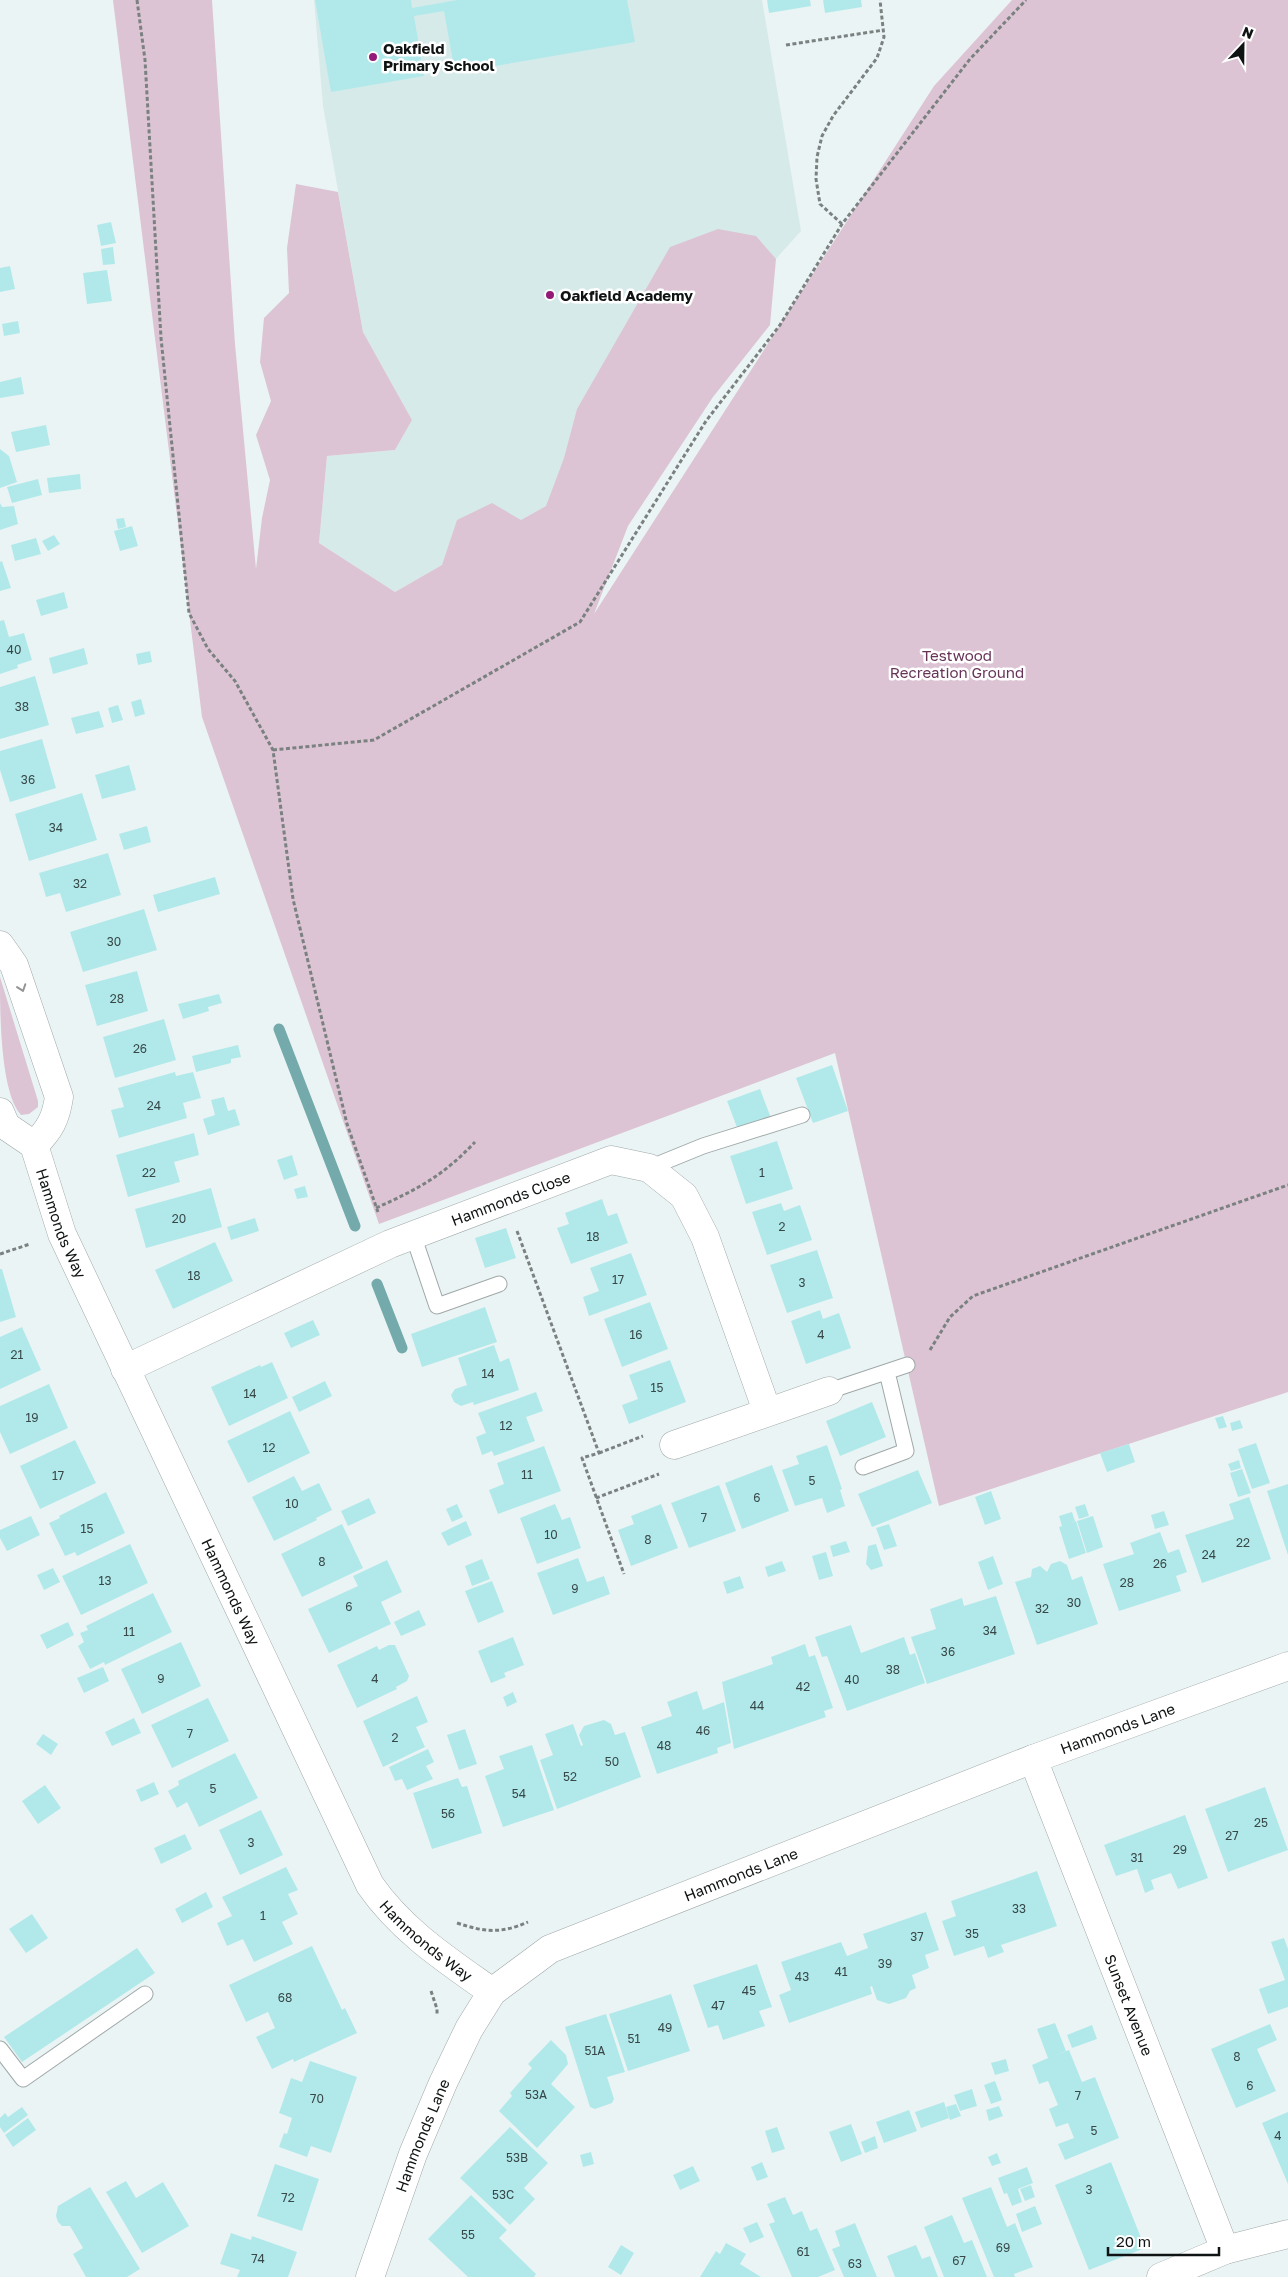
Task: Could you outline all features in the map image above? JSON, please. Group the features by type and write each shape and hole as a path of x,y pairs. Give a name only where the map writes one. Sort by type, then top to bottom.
{"street":[{"path":"0,945 14,965 59,1096 56,1116 47,1132 34,1145 6,1126 0,1112"},
{"name":"Hammonds Way","path":"34,1145 62,1234 370,1884 386,1907 412,1933 492,1992"},
{"name":"Hammonds Close","path":"126,1369 401,1240 611,1160 649,1168 684,1196 704,1237 768,1411"},
{"path":"674,1445 829,1391"},
{"name":"Hammonds Lane","path":"370,2277 413,2154 443,2082 469,2030 492,1992 550,1949 1033,1759 1288,1666"},
{"name":"Sunset Avenue","path":"1033,1759 1225,2250"},
{"path":"1161,2277 1225,2250 1288,2234"}],"lane":[{"path":"649,1168 703,1146 802,1115"},
{"path":"401,1240 437,1306 499,1284"},
{"path":"829,1391 906,1365"},
{"path":"863,1467 906,1451 888,1372"},
{"path":"0,2049 23,2079 145,1994"}],"path":[{"path":"137,0 145,60 161,338 189,613 208,649 235,681 273,750 293,899 347,1124 376,1208 401,1240"},
{"path":"842,224 820,204 816,179 817,158 822,136 833,116 877,58 884,30 880,0"},
{"path":"273,750 374,740 580,622 706,421 780,325 842,224 970,59 1026,0"},
{"path":"786,45 884,30"},
{"path":"376,1208 424,1186 454,1164 475,1142"},
{"path":"906,1365 917,1361 932,1348 950,1317 973,1296 1288,1185"},
{"path":"506,1200 599,1453"},
{"path":"596,1498 671,1469 674,1445 656,1431 582,1458 596,1498 624,1574"},
{"path":"448,1920 478,1930 510,1930 536,1918"}],"shaded area":[{"name":"Oakfield Academy","path":"314,0 762,0 801,231 562,497 395,592 319,543 327,456 395,450 412,420 363,332 323,106"}],"green space":[{"name":"Testwood Recreation Ground","path":"113,0 212,0 235,344 256,569 262,518 270,480 256,435 271,401 260,362 264,318 289,293 287,248 296,184 338,192 363,332 412,420 395,450 327,456 319,543 395,592 442,565 457,520 492,503 521,520 546,506 564,458 577,409 670,247 718,229 756,236 776,259 770,325 713,397 628,526 594,614 934,86 1012,0 1288,0 1288,1392 939,1506 835,1053 379,1224 202,717"},
{"path":"0,977 38,1101 38,1107 29,1114 21,1115 14,1104 9,1089 3,1050"}],"building":[{"name":"Oakfield Primary School","path":"315,0 411,0 412,8 457,0 627,0 635,42 455,73 444,11 414,16 424,76 331,92"},
{"path":"767,0 810,0 811,6 769,13"},
{"path":"823,0 861,0 862,7 825,13"},
{"path":"111,222 116,243 101,246 97,225"},
{"path":"113,247 115,264 103,265 101,249"},
{"path":"10,266 15,289 0,292 0,268"},
{"path":"107,270 112,301 87,304 83,273"},
{"path":"18,321 20,333 4,336 2,324"},
{"path":"21,377 24,394 0,398 0,382"},
{"path":"46,425 50,445 16,452 11,432"},
{"path":"0,449 9,456 17,482 0,488"},
{"path":"80,474 81,489 49,493 47,478"},
{"path":"38,479 42,495 12,503 7,487"},
{"path":"0,503 2,507 14,506 18,524 0,530"},
{"path":"124,518 126,527 118,529 116,519"},
{"path":"132,526 138,546 120,551 114,531"},
{"path":"54,535 60,544 48,551 42,541"},
{"path":"36,538 41,554 15,561 11,545"},
{"path":"2,561 11,588 0,591 0,562"},
{"path":"64,592 68,608 41,616 36,600"},
{"path":"4,620 9,637 24,633 32,660 17,665 18,668 0,674 0,621"},
{"path":"84,648 88,664 53,674 49,658"},
{"path":"150,651 152,662 138,665 136,654"},
{"path":"35,676 49,725 0,739 0,687"},
{"path":"141,699 145,714 135,717 131,702"},
{"path":"118,705 123,720 112,723 108,708"},
{"path":"99,711 104,727 76,734 71,718"},
{"path":"42,739 56,788 10,802 0,770 0,751"},
{"path":"129,765 136,790 102,799 95,775"},
{"path":"82,793 97,840 29,861 15,814"},
{"path":"147,826 151,842 124,850 119,834"},
{"path":"108,853 121,895 66,912 60,893 46,897 39,873"},
{"path":"215,877 220,894 158,912 153,895"},
{"path":"144,909 157,950 83,972 70,932"},
{"path":"137,971 148,1011 97,1026 85,985"},
{"path":"219,994 222,1003 208,1007 209,1011 183,1019 178,1004"},
{"path":"164,1019 176,1060 115,1078 103,1037"},
{"path":"238,1045 241,1057 231,1059 231,1063 196,1072 192,1056"},
{"path":"832,1065 848,1111 813,1123 796,1078"},
{"path":"175,1072 176,1076 193,1072 201,1098 183,1103 187,1118 119,1138 111,1110 124,1107 118,1088"},
{"path":"760,1089 771,1118 738,1130 727,1101"},
{"path":"224,1097 228,1111 235,1109 240,1125 208,1135 203,1119 215,1115 211,1100"},
{"path":"194,1133 199,1155 174,1162 180,1182 128,1197 116,1155"},
{"path":"777,1141 793,1189 746,1204 730,1156"},
{"path":"292,1155 298,1175 284,1180 277,1160"},
{"path":"305,1186 308,1197 297,1199 294,1189"},
{"path":"211,1188 222,1227 146,1248 135,1209"},
{"path":"602,1199 608,1216 617,1213 628,1243 571,1264 557,1228 569,1224 565,1213"},
{"path":"781,1203 784,1211 800,1205 812,1240 767,1255 752,1212"},
{"path":"255,1218 259,1231 231,1240 227,1227"},
{"path":"506,1228 516,1258 485,1268 475,1238"},
{"path":"215,1242 233,1281 173,1309 155,1270"},
{"path":"817,1250 833,1298 787,1313 770,1265"},
{"path":"631,1253 647,1295 589,1316 583,1297 599,1291 590,1268"},
{"path":"0,1269 2,1269 16,1317 0,1322"},
{"path":"650,1302 668,1349 622,1367 604,1319"},
{"path":"485,1307 497,1342 422,1367 411,1334"},
{"path":"820,1310 823,1319 839,1313 851,1348 806,1364 791,1321"},
{"path":"313,1320 320,1335 291,1348 284,1333"},
{"path":"22,1327 41,1370 0,1389 0,1337"},
{"path":"494,1345 500,1362 509,1358 519,1390 474,1405 473,1402 461,1406 454,1402 451,1395 455,1389 467,1385 458,1358"},
{"path":"670,1360 686,1402 629,1424 622,1405 638,1399 629,1375"},
{"path":"272,1362 288,1398 229,1426 211,1387 260,1365 261,1367"},
{"path":"325,1381 332,1396 299,1412 292,1397"},
{"path":"49,1384 68,1428 10,1454 0,1432 0,1406"},
{"path":"536,1392 543,1411 526,1417 535,1441 494,1456 492,1451 482,1455 476,1437 486,1433 478,1413"},
{"path":"872,1402 886,1437 840,1456 826,1421"},
{"path":"290,1411 310,1453 248,1483 227,1441"},
{"path":"1223,1416 1227,1427 1219,1429 1215,1418"},
{"path":"1240,1420 1243,1428 1232,1431 1230,1423"},
{"path":"75,1440 96,1483 40,1509 20,1466"},
{"path":"1256,1443 1270,1483 1252,1489 1238,1449"},
{"path":"1129,1444 1135,1462 1107,1472 1100,1453"},
{"path":"827,1445 842,1489 840,1490 845,1506 827,1513 822,1498 795,1506 782,1470 799,1464 796,1456"},
{"path":"544,1446 561,1491 498,1514 489,1490 504,1484 497,1463"},
{"path":"1239,1460 1241,1468 1231,1471 1228,1464"},
{"path":"772,1465 789,1511 742,1529 725,1483"},
{"path":"1242,1469 1251,1493 1238,1497 1230,1473"},
{"path":"918,1470 932,1503 872,1527 858,1494"},
{"path":"294,1476 302,1491 319,1483 332,1510 316,1518 317,1520 274,1541 252,1497"},
{"path":"1288,1484 1288,1555 1267,1491"},
{"path":"719,1485 736,1531 689,1548 671,1503"},
{"path":"991,1491 1001,1519 985,1525 975,1497"},
{"path":"106,1492 125,1533 77,1556 75,1552 65,1556 49,1523"},
{"path":"1249,1497 1271,1559 1202,1583 1185,1535 1234,1519 1229,1504"},
{"path":"369,1498 376,1513 348,1526 341,1511"},
{"path":"457,1504 463,1517 452,1522 446,1509"},
{"path":"555,1504 562,1520 570,1517 581,1548 537,1564 520,1518"},
{"path":"661,1504 678,1548 631,1566 618,1530 634,1524 631,1516"},
{"path":"1085,1504 1089,1516 1079,1519 1075,1507"},
{"path":"1164,1511 1169,1525 1155,1529 1151,1515"},
{"path":"1072,1512 1075,1521 1069,1523 1076,1521 1086,1553 1069,1559 1059,1527 1062,1526 1059,1516"},
{"path":"31,1516 40,1535 7,1551 0,1538 0,1530"},
{"path":"1093,1516 1103,1547 1087,1553 1077,1521"},
{"path":"466,1521 472,1535 448,1546 441,1533"},
{"path":"342,1524 363,1568 302,1597 281,1554"},
{"path":"889,1524 897,1546 884,1550 876,1528"},
{"path":"1160,1532 1168,1553 1179,1549 1187,1572 1176,1576 1181,1591 1119,1611 1103,1564 1134,1554 1130,1543"},
{"path":"846,1541 850,1552 833,1557 830,1546"},
{"path":"130,1544 148,1583 81,1615 62,1576"},
{"path":"876,1544 883,1566 871,1570 866,1564 868,1546"},
{"path":"826,1552 833,1576 819,1580 812,1556"},
{"path":"993,1556 1003,1584 988,1590 978,1562"},
{"path":"578,1558 587,1582 604,1576 610,1594 553,1615 537,1573"},
{"path":"482,1559 490,1579 472,1586 465,1566"},
{"path":"387,1560 402,1592 381,1602 391,1624 329,1653 308,1609 358,1586 353,1576"},
{"path":"782,1561 786,1571 768,1577 765,1567"},
{"path":"1060,1561 1067,1565 1072,1580 1082,1576 1098,1624 1037,1645 1015,1582 1031,1577 1032,1569 1040,1566 1047,1572 1051,1564"},
{"path":"53,1568 60,1582 44,1590 37,1575"},
{"path":"740,1576 744,1588 727,1594 723,1582"},
{"path":"492,1581 504,1612 478,1623 465,1591"},
{"path":"153,1593 172,1632 105,1665 104,1662 90,1669 78,1646 84,1642 80,1633 88,1630 86,1626"},
{"path":"996,1596 1015,1654 927,1684 911,1637 936,1629 930,1609 962,1598 964,1606"},
{"path":"419,1610 426,1625 401,1636 394,1622"},
{"path":"68,1622 74,1635 47,1649 40,1635"},
{"path":"851,1625 861,1653 904,1637 910,1655 915,1653 925,1683 847,1711 827,1656 822,1657 815,1637"},
{"path":"513,1637 524,1665 504,1673 506,1677 491,1683 478,1651"},
{"path":"181,1642 201,1686 142,1714 121,1669"},
{"path":"805,1644 809,1657 815,1655 833,1708 824,1711 826,1717 734,1749 722,1682 773,1664 771,1657"},
{"path":"389,1645 395,1645 409,1676 407,1681 396,1687 397,1689 357,1708 337,1665 377,1646 379,1650"},
{"path":"103,1667 109,1681 84,1693 77,1678"},
{"path":"697,1691 703,1710 724,1702 731,1743 717,1748 718,1753 657,1774 641,1727 672,1716 667,1702"},
{"path":"513,1692 517,1702 507,1707 503,1697"},
{"path":"417,1696 428,1722 416,1727 425,1747 383,1767 363,1721"},
{"path":"208,1698 229,1741 172,1768 151,1725"},
{"path":"134,1718 141,1733 112,1746 105,1732"},
{"path":"604,1720 611,1724 615,1735 625,1732 641,1777 557,1809 540,1760 553,1755 545,1734 573,1724 581,1746 583,1745 579,1735 584,1726"},
{"path":"465,1729 477,1764 459,1770 447,1735"},
{"path":"43,1734 58,1744 51,1755 36,1744"},
{"path":"532,1745 554,1810 503,1827 485,1776 504,1769 499,1756"},
{"path":"428,1749 434,1762 426,1766 433,1779 407,1790 402,1779 395,1781 389,1767"},
{"path":"235,1753 258,1798 199,1827 187,1802 177,1808 168,1791 179,1785 178,1781"},
{"path":"458,1778 462,1787 467,1786 482,1833 432,1849 413,1793"},
{"path":"154,1782 159,1794 141,1802 136,1790"},
{"path":"45,1785 61,1808 38,1824 22,1801"},
{"path":"1265,1787 1288,1850 1228,1872 1205,1809"},
{"path":"261,1810 283,1855 240,1875 219,1830"},
{"path":"1185,1815 1208,1878 1178,1889 1171,1873 1151,1880 1154,1889 1145,1893 1137,1869 1116,1876 1104,1845"},
{"path":"185,1834 192,1849 161,1864 154,1848"},
{"path":"286,1867 298,1890 288,1894 298,1914 282,1922 293,1944 254,1962 243,1939 227,1946 217,1923 232,1916 222,1897"},
{"path":"1037,1871 1057,1926 1001,1945 1004,1952 988,1958 984,1946 954,1956 942,1921 956,1916 951,1901"},
{"path":"206,1892 213,1907 182,1923 175,1909"},
{"path":"926,1912 939,1950 925,1955 929,1968 912,1975 916,1988 910,1991 906,1998 889,2004 877,2000 872,1986 870,1987 872,1994 789,2023 779,1995 791,1990 781,1962 841,1942 847,1956 868,1948 863,1934"},
{"path":"32,1914 48,1938 26,1953 9,1929"},
{"path":"1284,1938 1288,1949 1288,2007 1268,2014 1259,1989 1285,1980 1271,1942"},
{"path":"312,1946 342,2010 345,2008 357,2033 294,2062 293,2059 272,2069 256,2037 275,2028 268,2012 246,2022 229,1985"},
{"path":"137,1948 155,1973 22,2062 4,2037"},
{"path":"757,1964 772,2007 759,2011 765,2026 723,2040 718,2025 708,2028 693,1985"},
{"path":"671,1994 690,2051 628,2071 609,2014"},
{"path":"606,2014 625,2072 607,2077 614,2099 612,2103 595,2109 590,2107 565,2027"},
{"path":"1055,2023 1066,2051 1052,2057 1069,2050 1082,2082 1095,2077 1119,2138 1065,2160 1058,2144 1074,2138 1068,2123 1056,2127 1049,2109 1058,2105 1048,2081 1039,2084 1032,2065 1048,2058 1037,2029"},
{"path":"1270,2024 1277,2040 1257,2049 1276,2091 1236,2108 1211,2049"},
{"path":"1092,2025 1097,2039 1072,2048 1067,2035"},
{"path":"551,2040 566,2055 568,2064 551,2084 575,2107 537,2148 499,2111 512,2096 510,2093 532,2068 528,2064"},
{"path":"1006,2059 1009,2071 995,2075 991,2063"},
{"path":"310,2061 357,2077 331,2153 311,2146 307,2157 279,2147 284,2133 287,2134 292,2118 279,2113 291,2078 302,2082"},
{"path":"995,2081 1002,2100 991,2104 984,2085"},
{"path":"972,2089 977,2106 960,2111 954,2095"},
{"path":"944,2102 949,2118 921,2128 915,2112"},
{"path":"956,2104 961,2116 950,2120 946,2107"},
{"path":"999,2106 1003,2116 989,2121 986,2110"},
{"path":"22,2107 28,2115 4,2133 0,2127 0,2118 5,2113 8,2117"},
{"path":"909,2110 917,2131 884,2143 876,2122"},
{"path":"1288,2112 1288,2184 1262,2123"},
{"path":"28,2118 36,2130 13,2147 5,2135"},
{"path":"851,2124 862,2154 841,2162 829,2132"},
{"path":"510,2127 548,2163 524,2188 535,2199 510,2225 460,2178"},
{"path":"777,2127 785,2149 772,2153 765,2131"},
{"path":"875,2136 878,2148 865,2153 861,2142"},
{"path":"591,2152 594,2164 583,2167 580,2155"},
{"path":"997,2153 1001,2163 992,2166 988,2157"},
{"path":"762,2162 768,2177 757,2181 751,2167"},
{"path":"1111,2162 1145,2248 1089,2270 1055,2185"},
{"path":"275,2164 319,2179 302,2231 257,2216"},
{"path":"693,2166 700,2181 680,2190 673,2175"},
{"path":"1027,2167 1033,2183 1018,2189 1022,2202 1012,2206 1007,2193 1004,2194 998,2178"},
{"path":"126,2181 136,2198 163,2182 189,2226 142,2253 106,2192"},
{"path":"1031,2185 1035,2197 1025,2201 1020,2189"},
{"path":"90,2187 140,2269 127,2277 86,2277 73,2254 83,2248 70,2226 62,2226 58,2222 56,2216 58,2206"},
{"path":"991,2187 1007,2227 1015,2223 1033,2267 1014,2274 1015,2277 994,2277 962,2198"},
{"path":"471,2195 507,2230 499,2238 536,2274 534,2277 468,2277 428,2239"},
{"path":"785,2197 793,2215 802,2211 810,2231 817,2228 835,2270 818,2277 792,2277 769,2224 775,2222 767,2204"},
{"path":"1035,2206 1042,2224 1022,2232 1016,2214"},
{"path":"952,2215 964,2243 972,2240 987,2277 944,2277 924,2227"},
{"path":"757,2222 764,2237 750,2243 743,2228"},
{"path":"855,2223 877,2277 844,2277 832,2249 840,2246 835,2231"},
{"path":"231,2233 251,2240 252,2236 297,2252 288,2277 237,2277 240,2270 220,2264"},
{"path":"726,2243 746,2254 740,2264 761,2277 700,2277 716,2251 720,2254"},
{"path":"621,2245 634,2253 621,2275 608,2267"},
{"path":"916,2245 922,2259 930,2256 938,2277 895,2277 887,2256"}],"waterway":[{"path":"279,1029 355,1226"},
{"path":"377,1284 402,1348"}],"place":[{"name":"Oakfield Primary School","path":"373,57"},
{"name":"Oakfield Academy","path":"550,295"}]}
